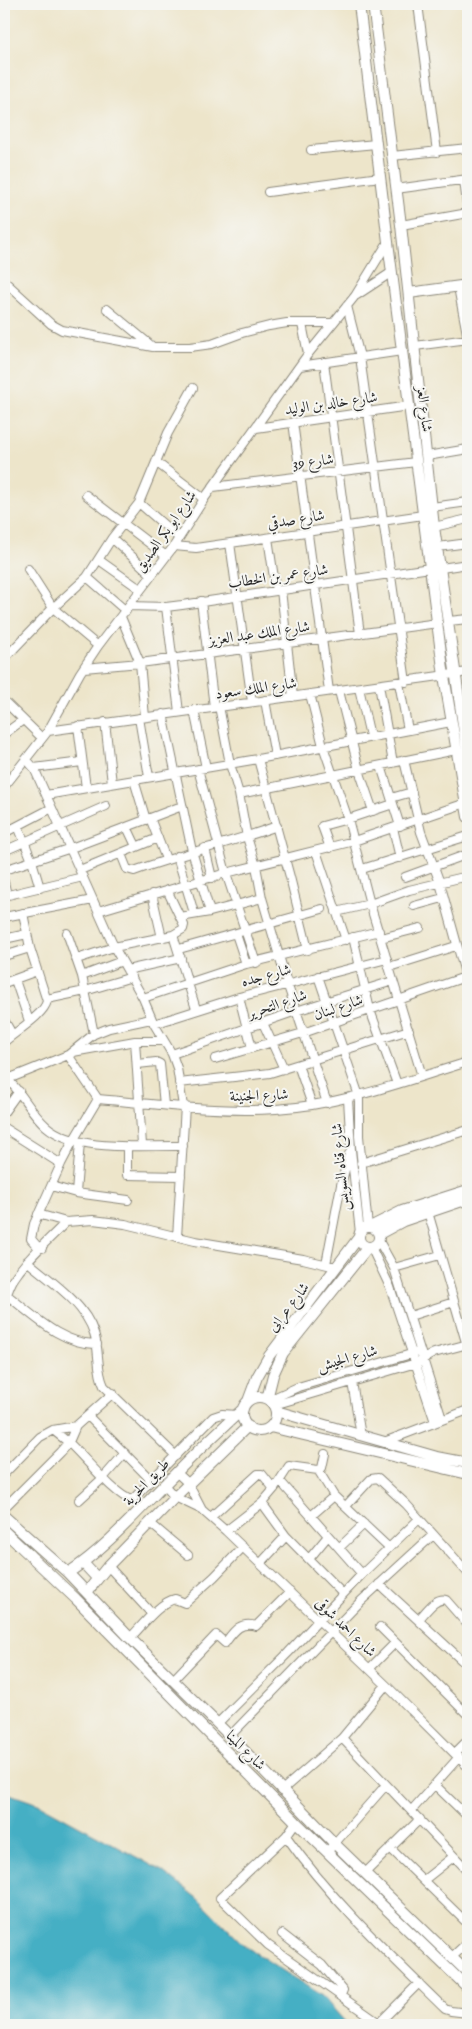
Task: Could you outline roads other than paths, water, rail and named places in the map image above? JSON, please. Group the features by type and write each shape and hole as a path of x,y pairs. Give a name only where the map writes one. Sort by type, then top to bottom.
{"main road":[{"name":"شارع العز","path":"360,4 384,210 430,568 456,674 467,741 468,759"},
{"name":"شارع العز","path":"373,4 401,225 434,527 441,568 444,676 468,817"},
{"path":"384,210 398,208"},
{"path":"392,272 405,260"},
{"path":"408,293 463,286"},
{"name":"شارع عرابى","path":"243,1408 269,1356 323,1287 331,1266 364,1231 402,1211 468,1190"},
{"name":"شارع عرابى","path":"272,1403 273,1375 283,1354 374,1242 403,1221 468,1199"},
{"path":"376,1230 374,1242 362,1243 364,1231 376,1230"},
{"path":"466,1475 270,1427 257,1431 248,1426 242,1416 243,1408 258,1397 361,1436 455,1462 468,1463"},
{"path":"270,1427 276,1418 272,1403"},
{"name":"طريق الحرية","path":"68,1573 113,1538 176,1472 243,1408"},
{"name":"طريق الحرية","path":"88,1592 108,1566 188,1483 248,1426"},
{"name":"شارع المينا","path":"4,1516 88,1592 130,1638 230,1736 331,1848 468,1988"},
{"name":"شارع المينا","path":"4,1531 76,1599 296,1822 366,1873 468,1973"},
{"path":"83,1563 97,1578"}],"street":[{"path":"418,4 437,152"},
{"path":"311,150 376,144"},
{"path":"392,156 468,148"},
{"path":"268,192 380,177"},
{"path":"396,189 466,180 468,212 401,225"},
{"name":"شارع ابو بكر الصديق","path":"4,786 48,731 98,646 180,538 204,499 308,354 355,296 388,242"},
{"name":"شارع ابو بكر الصديق","path":"355,296 392,272"},
{"path":"4,281 48,322 62,330 153,347 205,346 269,326 333,323"},
{"path":"415,346 468,339 463,286"},
{"path":"347,306 360,357 376,467 399,629 402,682 408,730"},
{"path":"107,309 153,347"},
{"path":"302,324 308,354"},
{"path":"300,366 402,351"},
{"path":"324,362 360,634"},
{"path":"4,659 53,608 87,577 100,560 112,538 140,503 168,433 193,388"},
{"name":"شارع خالد بن الوليد","path":"256,428 409,406"},
{"path":"293,422 329,691"},
{"path":"427,456 468,449"},
{"path":"156,462 204,499"},
{"name":"شارع 39","path":"213,487 416,462"},
{"path":"86,495 166,556"},
{"path":"432,507 468,502"},
{"path":"140,503 180,538"},
{"name":"شارع صدقي","path":"174,546 190,549 423,515"},
{"path":"434,527 468,519"},
{"path":"112,538 152,575"},
{"path":"268,538 287,643 293,696"},
{"path":"230,543 252,702"},
{"path":"438,547 468,543"},
{"path":"100,560 140,589"},
{"path":"441,568 468,564"},
{"name":"شارع عمر بن الخطاب","path":"125,611 166,607 430,568"},
{"path":"28,569 53,608 98,646"},
{"path":"87,577 125,611 140,663 142,717 149,777"},
{"path":"202,601 217,707 262,898 287,984 327,1103"},
{"path":"166,607 179,712"},
{"name":"شارع الملك عبد العزيز","path":"84,668 172,659 468,619"},
{"name":"شارع الملك سعود","path":"48,731 468,672"},
{"path":"379,685 393,763"},
{"path":"359,688 370,736"},
{"path":"339,690 350,740 373,811"},
{"path":"310,694 323,746 348,819 370,904 422,1076"},
{"path":"265,700 275,756"},
{"path":"4,701 42,738"},
{"path":"194,710 202,769 218,845 256,962"},
{"path":"163,714 192,852 210,912"},
{"path":"4,734 23,720"},
{"path":"105,722 112,784"},
{"path":"46,794 202,769 451,722"},
{"path":"78,726 86,788"},
{"path":"239,794 456,750"},
{"path":"26,759 34,768 114,947 172,1054 184,1106 177,1237"},
{"path":"258,759 308,950"},
{"path":"404,760 418,819 440,883 456,946 467,979"},
{"path":"34,768 82,762"},
{"path":"381,766 392,801 400,858"},
{"path":"134,780 148,819 166,859"},
{"path":"330,848 322,826 373,811 412,792"},
{"path":"98,911 226,873 354,841 466,803"},
{"path":"4,851 61,828 106,806"},
{"path":"4,870 71,848 182,806"},
{"path":"4,833 52,808"},
{"path":"18,826 26,843 40,888"},
{"path":"121,854 127,869 131,871 166,859 247,837 277,826"},
{"path":"127,827 136,846"},
{"path":"362,869 468,836"},
{"path":"4,882 5,895 40,888 81,873 136,846 158,838"},
{"path":"205,848 212,878"},
{"path":"316,851 336,912 360,966 370,1010 397,1084"},
{"path":"406,877 468,854"},
{"path":"177,856 194,913"},
{"path":"336,912 370,904 409,890 468,876"},
{"path":"77,959 114,947 173,935 183,929 184,925 167,890"},
{"path":"152,894 162,938"},
{"path":"180,917 194,913 210,912 262,898"},
{"path":"414,906 444,898"},
{"path":"4,917 93,900"},
{"path":"178,949 322,909"},
{"path":"4,1042 28,1021 41,1014 46,1006 47,999 30,948 23,913"},
{"path":"143,998 246,964 349,939 420,928"},
{"path":"67,933 82,976 94,1034 70,1054"},
{"path":"4,939 27,934"},
{"path":"236,934 246,964"},
{"path":"173,935 196,1010"},
{"name":"شارع جده","path":"94,1034 109,1028 153,1022 318,976 360,966 388,963 456,946"},
{"path":"4,956 30,948"},
{"path":"47,999 84,991 129,973 181,958"},
{"path":"82,976 122,961"},
{"path":"4,983 37,971"},
{"name":"شارع قناه السويس","path":"318,976 359,1096 364,1231"},
{"name":"شارع لبنان","path":"215,1059 304,1033 398,999 467,979"},
{"path":"15,980 28,1021"},
{"name":"شارع التحرير","path":"172,1054 296,1011 393,981"},
{"path":"239,997 252,1048"},
{"path":"4,1020 12,1034"},
{"path":"263,1023 284,1070"},
{"path":"179,1083 284,1070 409,1030"},
{"path":"164,1041 134,1041 70,1054 6,1078 19,1091 46,1126 76,1142 127,1146 183,1146"},
{"path":"134,1041 138,1064 142,1145"},
{"path":"42,1248 35,1244 31,1236 38,1214 61,1164 76,1142 98,1099 70,1054"},
{"path":"138,1064 156,1062 160,1064 164,1105"},
{"name":"شارع الجنينة","path":"98,1099 253,1110 312,1105 359,1096 468,1062"},
{"path":"298,1065 312,1105"},
{"path":"4,1112 19,1091"},
{"name":"شارع قناه السويس","path":"348,1099 351,1150 364,1231"},
{"path":"4,1128 61,1164"},
{"path":"362,1163 468,1130"},
{"path":"76,1142 76,1193"},
{"path":"127,1146 126,1175 181,1176"},
{"path":"38,1214 66,1222 93,1220 125,1224 177,1237 331,1266 341,1185 351,1150"},
{"path":"51,1186 76,1193 128,1200"},
{"path":"428,1212 468,1346"},
{"path":"66,1222 27,1261 12,1282 5,1299 68,1339 88,1345 97,1344"},
{"path":"374,1242 394,1268 410,1316 417,1352"},
{"path":"374,1242 417,1352 438,1420"},
{"path":"394,1268 440,1255"},
{"path":"27,1261 84,1312 92,1327 97,1344 102,1382 107,1390 176,1456"},
{"path":"410,1316 454,1302"},
{"name":"شارع الجيش","path":"272,1403 298,1387 417,1352 434,1353 468,1346"},
{"name":"شارع الجيش","path":"272,1403 352,1382 420,1361 434,1353"},
{"path":"352,1382 361,1436"},
{"path":"4,1508 69,1442 76,1426 113,1394"},
{"path":"53,1430 69,1442 103,1478 131,1500 213,1417 243,1408"},
{"path":"383,1442 468,1410"},
{"path":"88,1416 151,1480"},
{"path":"4,1474 40,1437 53,1430 76,1426"},
{"path":"79,1500 125,1454"},
{"path":"226,1531 262,1503 290,1466 318,1470 322,1468 325,1454"},
{"path":"318,1470 334,1496 389,1548"},
{"path":"176,1472 188,1483"},
{"path":"211,1517 258,1474 262,1474 274,1489"},
{"path":"346,1506 371,1479 378,1478 406,1504 467,1570"},
{"path":"280,1481 362,1574"},
{"name":"شارع احمد شوقى","path":"188,1483 202,1510"},
{"path":"164,1485 175,1497"},
{"path":"311,1516 334,1496"},
{"name":"شارع احمد شوقى","path":"175,1497 202,1510 211,1517 468,1766"},
{"path":"262,1503 286,1536 343,1594"},
{"path":"218,1724 362,1574 419,1519"},
{"path":"150,1523 188,1555"},
{"path":"339,1548 364,1524"},
{"path":"230,1736 379,1584 433,1535"},
{"path":"260,1564 286,1536"},
{"path":"309,1559 328,1536"},
{"path":"130,1638 152,1614 170,1600 175,1599 185,1603 214,1578 243,1547"},
{"path":"108,1566 152,1614"},
{"path":"379,1584 468,1666"},
{"path":"173,1680 216,1635 225,1643 240,1625 249,1624 256,1626 290,1592"},
{"path":"419,1619 437,1600 442,1599 446,1600 468,1625"},
{"path":"380,1627 468,1715"},
{"path":"369,1669 395,1643"},
{"path":"281,1791 342,1738 386,1685"},
{"path":"342,1738 453,1857 467,1868"},
{"path":"411,1810 435,1785 468,1740"},
{"path":"331,1848 386,1785"},
{"path":"435,1785 468,1817"},
{"path":"366,1873 420,1820"},
{"path":"296,1822 286,1836 220,1898 268,1945 379,2022 419,1983"},
{"path":"286,1836 312,1871 339,1902 445,2009 468,2013"},
{"path":"390,1848 468,1924"},
{"path":"424,1880 453,1857"},
{"path":"282,1934 322,1966 343,1990 341,1995"},
{"path":"451,1958 468,1942"}],"water":[{"path":"4,1792 41,1805 162,1871 197,1898 245,1946 322,1996 348,2025 4,2025"}]}
